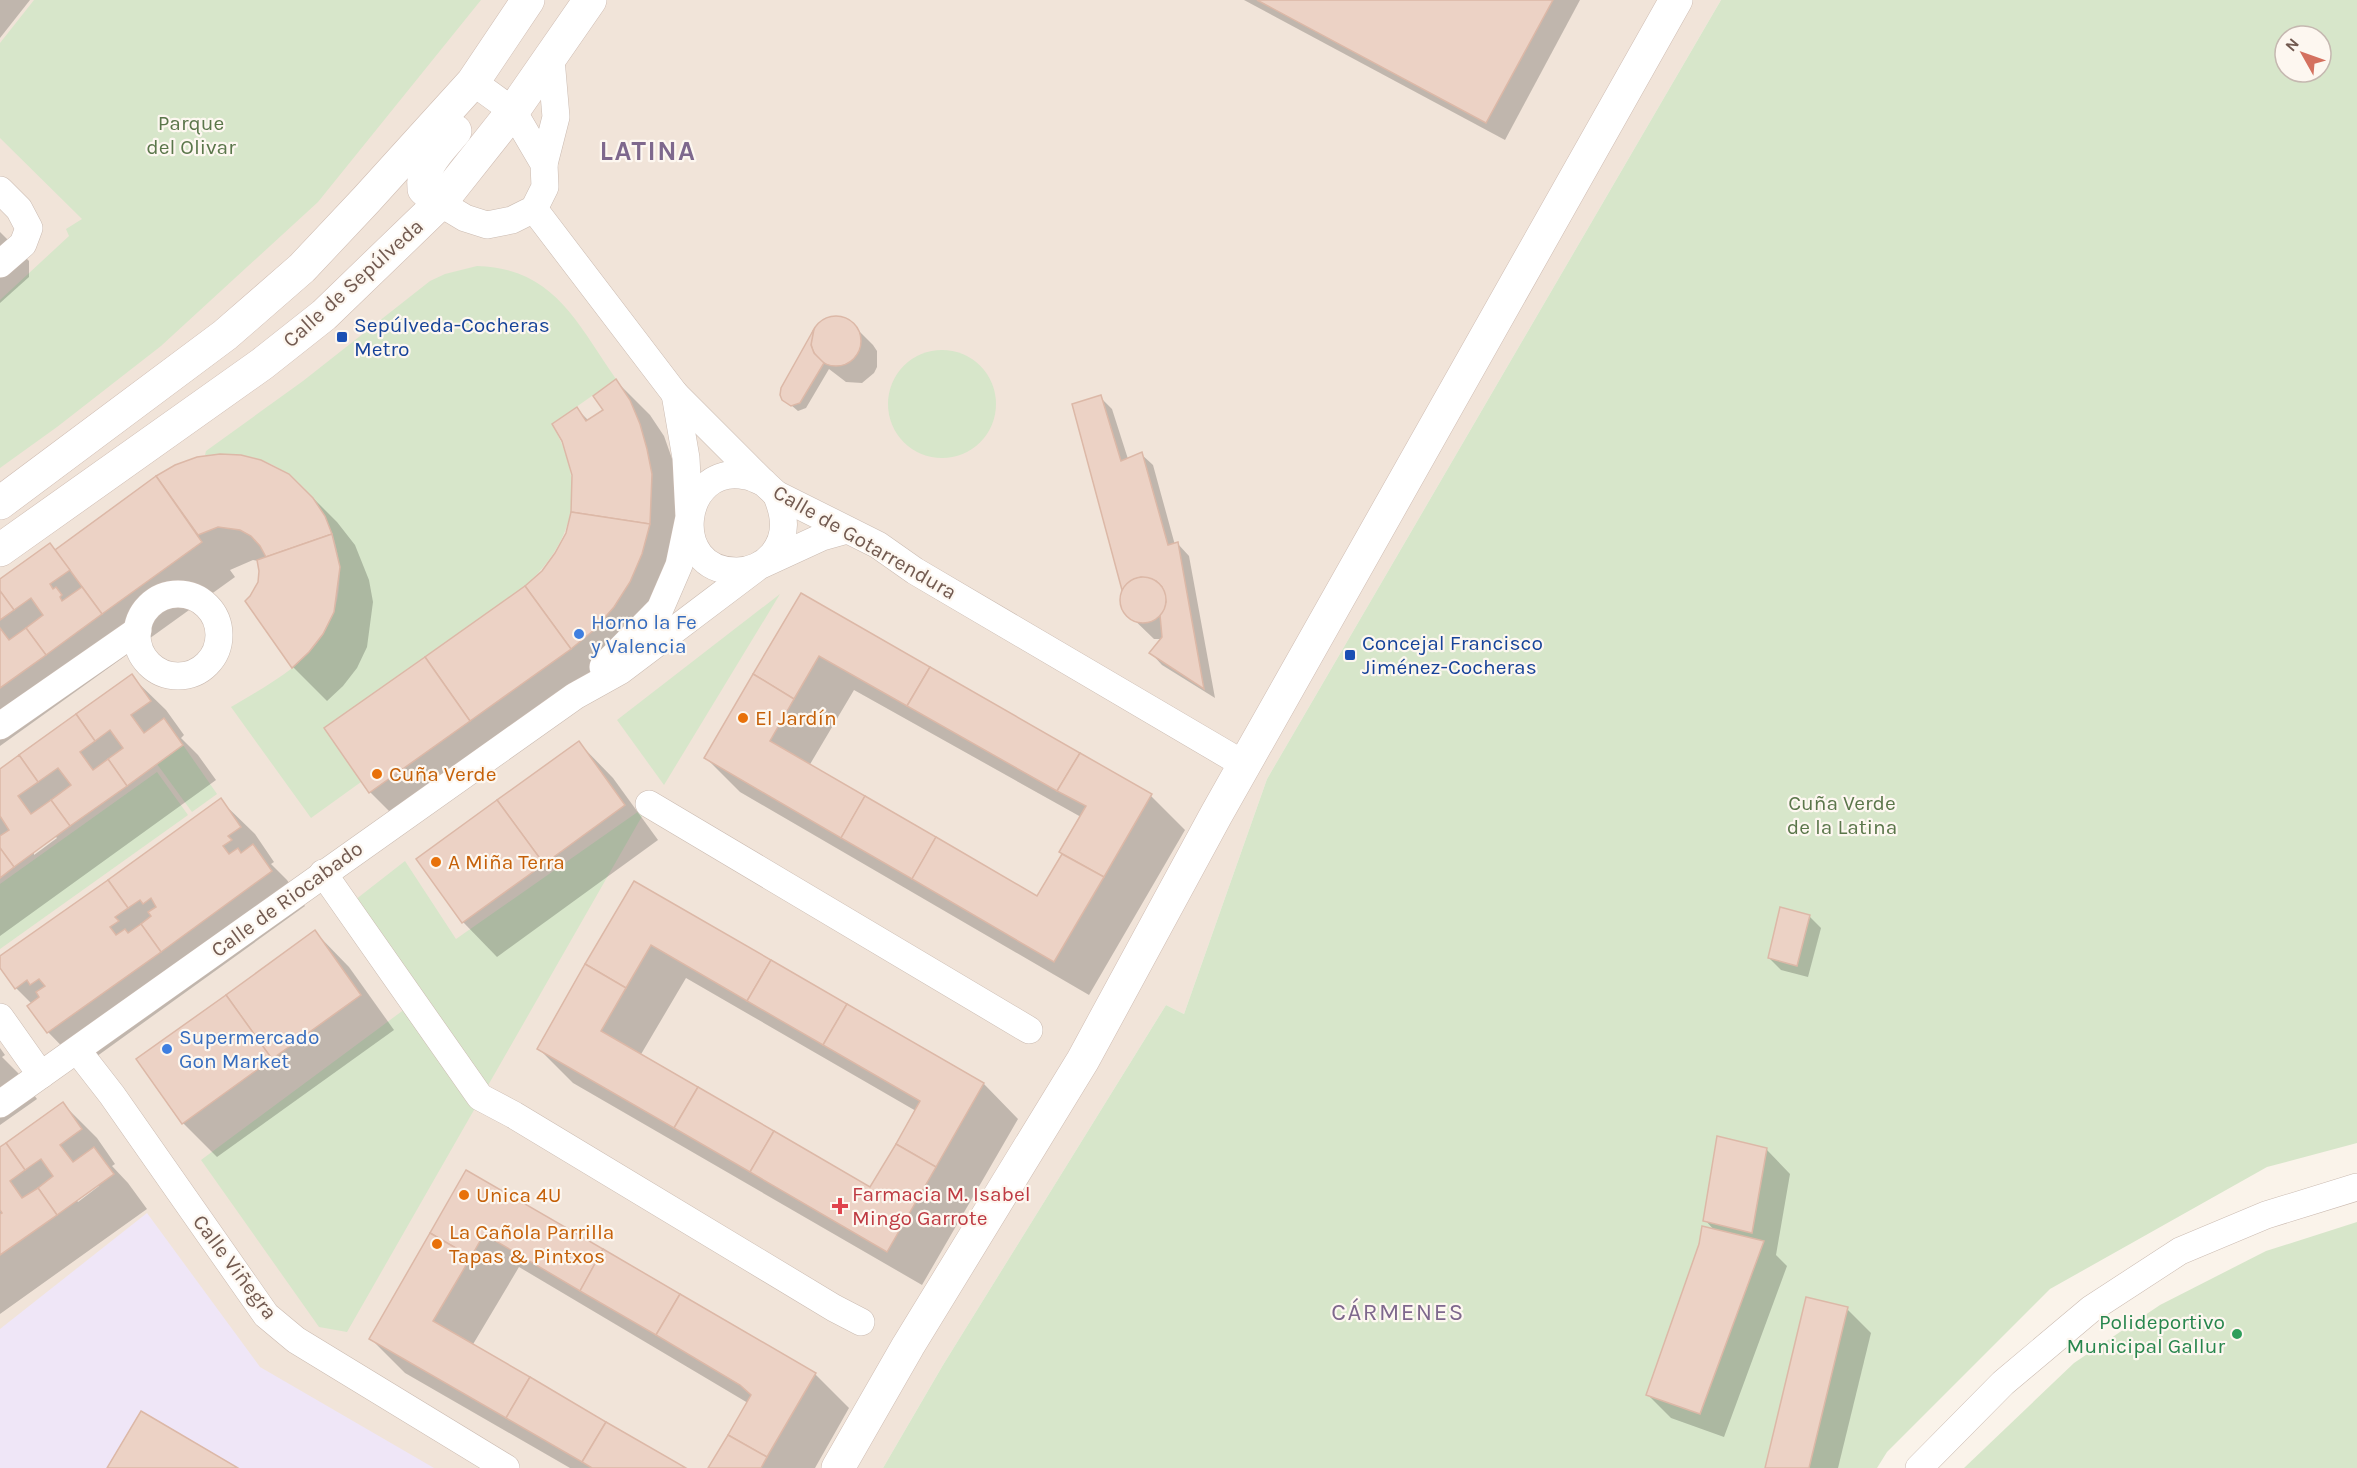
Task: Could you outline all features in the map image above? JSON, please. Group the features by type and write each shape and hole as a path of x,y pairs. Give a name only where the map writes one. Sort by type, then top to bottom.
{"street":[{"path":"0,503 225,335 293,275 366,200 473,82 528,0"},
{"name":"Calle de Sepúlveda","path":"0,550 271,357 324,315 440,202 513,111 590,0"},
{"path":"837,1468 908,1346 1083,1060 1245,765 1676,0"},
{"path":"473,82 472,110 428,164 422,178 424,189 440,202 465,218 487,225 512,220 534,209 545,187 544,164 556,117 551,59"},
{"path":"473,82 513,111 544,164"},
{"path":"0,190 19,209 29,228 23,244 0,264"},
{"name":"Calle de Gotarrendura","path":"534,209 675,394 770,488 878,545 926,577 1245,765"},
{"name":"Calle de Riocabado","path":"575,696 660,609 679,565 689,518 686,458 675,394"},
{"path":"726,476 745,476 770,488 783,510 783,534 781,542 772,555 759,566 745,571 730,571 716,567 703,558 694,546 689,532 689,518 695,499 708,484 726,476"},
{"name":"Calle de Riocabado","path":"0,1104 575,696 620,671 759,566 822,537 847,530"},
{"path":"0,726 138,630"},
{"path":"649,804 1029,1030"},
{"path":"323,873 480,1097 861,1322"},
{"path":"0,1017 41,1075"},
{"name":"Calle Viñegra","path":"77,1050 112,1095 266,1315 296,1340 506,1468"},
{"path":"1919,1468 2003,1383 2091,1309 2180,1251 2266,1215 2357,1187"}],"shaded area":[{"path":"0,0 1721,0 1267,779 1184,1014 1166,1005 943,1365 883,1468 0,1468"},
{"path":"147,1213 260,1367 434,1468 0,1468 0,1329"}],"green space":[{"name":"Parque del Olivar","path":"34,0 481,0 318,202 161,346 0,468 0,300 69,236 66,229 82,219 0,138 0,43"},
{"name":"Cuña Verde de la Latina","path":"1721,0 2357,0 2357,1143 2267,1167 2050,1289 1887,1452 1877,1468 883,1468 943,1365 1166,1005 1184,1014 1267,779"},
{"path":"477,266 503,269 526,277 545,288 575,319 616,379 552,424 570,469 572,490 571,511 556,550 525,586 324,728 361,782 311,818 231,707 294,667 324,633 335,609 339,584 338,559 332,534 321,511 306,490 287,473 257,459 234,455 205,455 206,451 303,381 430,281 445,274"},
{"path":"942,350 963,354 981,365 992,383 996,404 992,425 981,443 963,454 942,458 921,454 903,443 892,425 888,404 892,383 903,365 921,354"},
{"path":"780,594 664,785 617,720"},
{"path":"183,745 217,794 192,812 157,764"},
{"path":"157,772 188,815 0,949 0,884"},
{"path":"649,804 347,1332 319,1327 201,1160 413,1003 346,907 405,861 456,939"},
{"name":"Polideportivo Municipal Gallur","path":"2357,1222 2357,1468 1964,1468 2074,1363 2160,1305 2266,1251"}],"building":[{"path":"1257,0 1553,0 1486,123"},
{"path":"836,316 854,323 861,341 854,359 836,366 818,359 811,341 818,323"},
{"path":"814,329 811,345 814,353 824,363 800,403 791,406 782,400 781,388"},
{"path":"616,379 630,400 647,449 652,474 650,524 571,512 572,475 562,441 552,424 577,407 586,421 603,410 593,396"},
{"path":"1101,395 1121,461 1142,452 1168,545 1178,542 1204,689 1149,653 1162,637 1160,615 1166,602 1162,587 1156,581 1141,577 1133,580 1122,590 1072,404"},
{"path":"220,454 241,455 261,460 289,474 313,498 325,516 332,534 266,557 251,536 240,530 218,527 198,535 156,476 175,465 197,457"},
{"path":"156,476 202,542 102,614 55,550"},
{"path":"571,512 650,524 642,554 630,582 614,607 594,630 571,649 525,586 542,571 555,553 566,533"},
{"path":"332,534 340,567 334,612 323,634 292,668 245,601 258,582 257,560"},
{"path":"50,543 70,570 50,584 53,589 56,587 62,595 60,597 62,601 82,587 102,614 46,655 26,628 43,615 31,598 14,610 0,591 0,579"},
{"path":"1143,577 1159,584 1166,600 1159,616 1143,623 1127,616 1120,600 1127,584"},
{"path":"525,586 571,649 470,721 425,657"},
{"path":"0,591 14,610 0,620"},
{"path":"801,593 930,667 907,706 819,656 794,699 753,674"},
{"path":"0,628 9,640 26,628 46,655 0,688"},
{"path":"425,657 470,721 369,793 324,728"},
{"path":"930,667 1080,753 1057,791 907,706"},
{"path":"132,674 151,701 131,715 144,733 164,718 183,745 127,786 108,759 123,748 110,730 95,741 76,714"},
{"path":"753,674 794,699 770,741 865,796 841,838 704,758"},
{"path":"76,714 95,741 80,752 93,770 108,759 127,786 70,826 51,800 71,785 58,768 38,782 19,755"},
{"path":"579,741 625,805 544,864 497,800"},
{"path":"1080,753 1152,794 1104,877 1059,852 1086,806 1057,791"},
{"path":"19,755 38,782 18,796 31,814 51,800 70,826 14,867 0,848 0,836 9,830 0,816 0,769"},
{"path":"865,796 936,837 912,879 841,838"},
{"path":"221,798 241,827 228,836 232,840 223,846 229,854 238,848 241,853 253,844 272,871 161,952 141,924 151,916 148,912 156,907 151,898 143,904 140,900 128,908 108,880"},
{"path":"497,800 544,864 462,923 416,859"},
{"path":"936,837 1037,896 1062,854 1104,877 1054,962 912,879"},
{"path":"0,848 14,867 0,878"},
{"path":"108,880 128,908 115,917 119,921 110,927 116,935 125,929 128,933 141,924 161,952 47,1033 27,1006 39,997 36,992 45,986 39,979 30,985 27,980 15,989 0,968 0,956"},
{"path":"634,881 771,960 747,1001 651,945 626,988 585,964"},
{"path":"1780,907 1810,915 1797,966 1768,958"},
{"path":"315,930 361,995 272,1059 226,995"},
{"path":"771,960 847,1004 823,1045 747,1001"},
{"path":"585,964 626,988 601,1031 698,1087 674,1128 537,1049"},
{"path":"226,995 272,1059 182,1124 136,1059"},
{"path":"847,1004 984,1083 936,1167 896,1144 920,1101 823,1045"},
{"path":"698,1087 774,1131 750,1172 674,1128"},
{"path":"63,1102 82,1129 60,1145 73,1162 94,1147 114,1174 57,1215 38,1188 53,1176 41,1159 25,1170 6,1143"},
{"path":"774,1131 870,1187 896,1144 936,1167 887,1252 750,1172"},
{"path":"1717,1136 1767,1148 1752,1233 1703,1221"},
{"path":"6,1143 25,1170 10,1181 22,1198 38,1188 57,1215 0,1255 0,1214 2,1213 0,1210 0,1147"},
{"path":"466,1170 603,1249 580,1291 484,1234 471,1257 430,1233"},
{"path":"1702,1226 1764,1241 1700,1414 1646,1395 1699,1244"},
{"path":"430,1233 471,1257 433,1321 530,1377 506,1418 369,1339"},
{"path":"603,1249 680,1294 656,1335 580,1291"},
{"path":"680,1294 816,1373 767,1457 728,1435 751,1395 740,1385 656,1335"},
{"path":"1806,1297 1848,1307 1809,1468 1765,1468"},
{"path":"530,1377 606,1422 582,1462 506,1418"},
{"path":"141,1411 238,1468 107,1468"},
{"path":"606,1422 686,1468 592,1468 582,1462"},
{"path":"728,1435 767,1457 761,1468 708,1468"}],"place":[{"name":"Sepúlveda-Cocheras Metro","path":"342,337"},
{"name":"Horno la Fe y Valencia","path":"579,634"},
{"name":"Concejal Francisco Jiménez-Cocheras","path":"1350,655"},
{"name":"El Jardín","path":"743,718"},
{"name":"Cuña Verde","path":"377,774"},
{"name":"A Miña Terra","path":"436,862"},
{"name":"Supermercado Gon Market","path":"167,1049"},
{"name":"Unica 4U","path":"464,1195"},
{"name":"Farmacia M. Isabel Mingo Garrote","path":"840,1206"},
{"name":"La Cañola Parrilla Tapas & Pintxos","path":"437,1244"},
{"name":"Polideportivo Municipal Gallur","path":"2237,1334"}],"district":[{"name":"LATINA","path":"648,151"},
{"name":"CÁRMENES","path":"1398,1312"}]}
